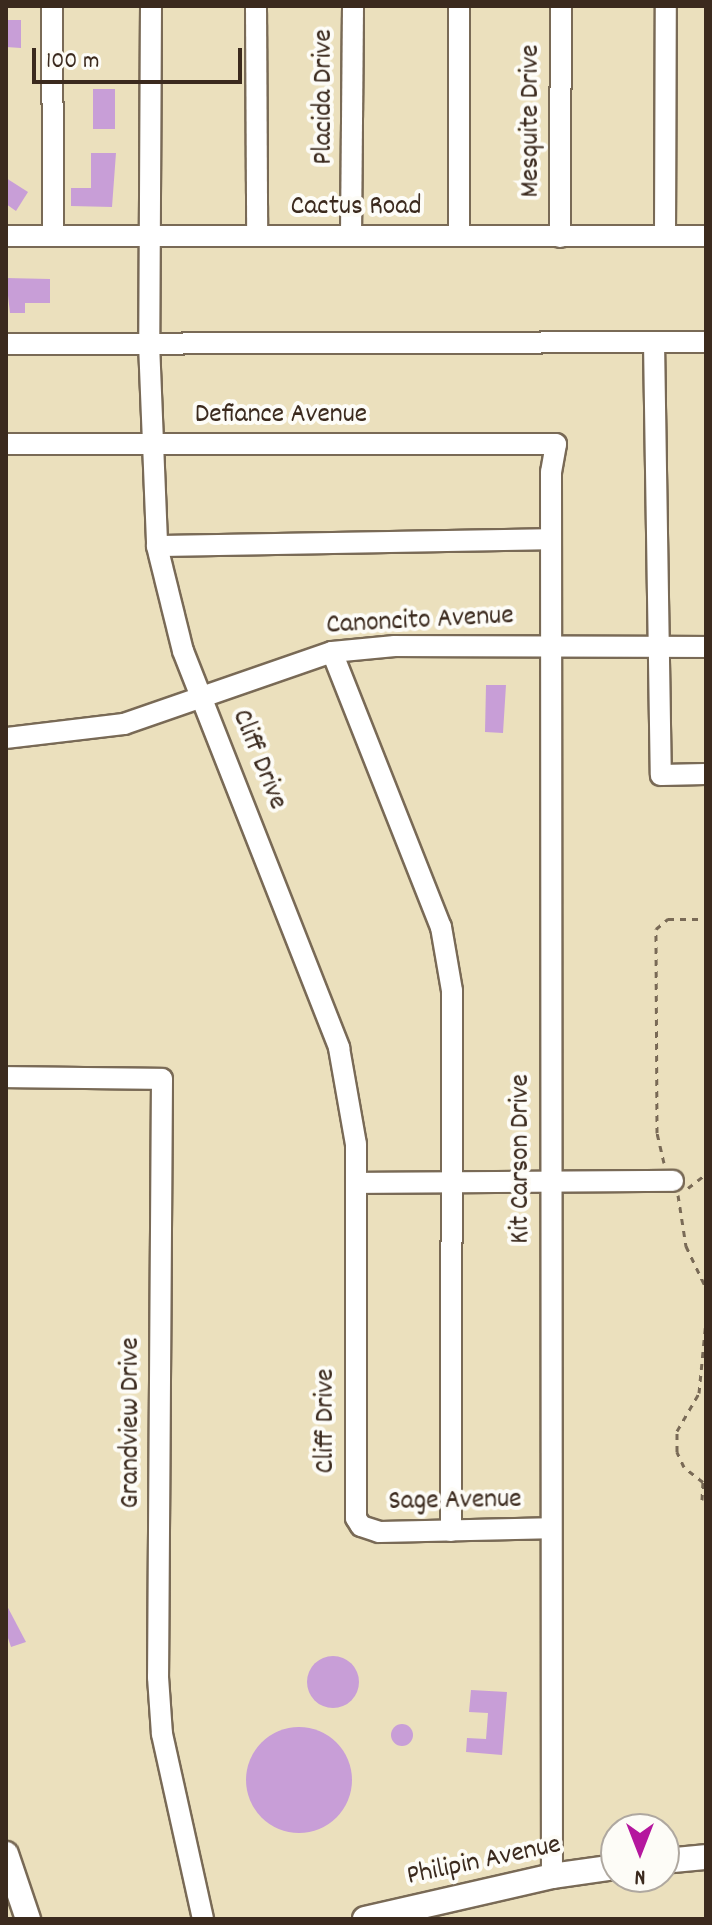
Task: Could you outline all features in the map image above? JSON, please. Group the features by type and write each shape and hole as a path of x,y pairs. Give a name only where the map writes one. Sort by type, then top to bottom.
{"main road":[{"path":"6,1854 28,1919"},
{"path":"680,1859 706,1857"},
{"name":"Philipin Avenue","path":"365,1919 552,1876 600,1869"}],"street":[{"path":"52,6 53,235"},
{"name":"Cliff Drive","path":"151,6 150,444 157,546 171,616 329,1011 350,1099 356,1183 355,1502 361,1526"},
{"path":"256,6 257,235"},
{"name":"Placida Drive","path":"351,236 353,6"},
{"path":"459,6 459,236"},
{"name":"Mesquite Drive","path":"560,237 561,6"},
{"path":"665,236 666,6"},
{"name":"Cactus Road","path":"6,236 706,236"},
{"path":"654,342 661,775 706,774"},
{"path":"6,344 706,342"},
{"name":"Defiance Avenue","path":"6,444 556,444"},
{"name":"Kit Carson Drive","path":"552,1876 551,539 556,444"},
{"path":"157,546 551,539"},
{"name":"Canoncito Avenue","path":"6,738 124,724 202,694 332,652 551,644 706,647"},
{"path":"332,652 441,927 452,991 451,1531"},
{"name":"Grandview Drive","path":"6,1077 162,1079 158,1677 162,1734 203,1919"},
{"path":"356,1183 550,1182 675,1187"},
{"name":"Sage Avenue","path":"361,1526 379,1532 550,1528"}],"path":[{"path":"706,919 668,919 656,929 657,1133 675,1187 686,1246 706,1288"},
{"path":"675,1187 695,1186 706,1174"},
{"path":"702,1500 703,1482 684,1467 677,1452 677,1431 699,1393 706,1320"}],"building":[{"path":"6,20 21,20 21,48 6,47"},
{"path":"93,89 115,89 115,129 93,129"},
{"path":"91,153 116,153 112,207 71,206 71,188 91,188"},
{"path":"6,178 28,192 16,211 6,204"},
{"path":"6,278 50,279 50,303 25,303 25,313 10,313"},
{"path":"486,685 506,685 503,733 485,732"},
{"path":"6,1604 26,1642 11,1647 6,1632"},
{"path":"333,1656 351,1664 359,1682 351,1700 333,1708 315,1700 307,1682 315,1664"},
{"path":"471,1690 507,1692 502,1755 466,1752 467,1738 486,1739 488,1713 469,1712"},
{"path":"402,1724 410,1727 413,1735 410,1743 402,1746 394,1743 391,1735 394,1727"},
{"path":"299,1727 319,1731 336,1743 348,1760 352,1780 348,1800 336,1817 319,1829 299,1833 279,1829 262,1817 250,1800 246,1780 250,1760 262,1743 279,1731"}]}
